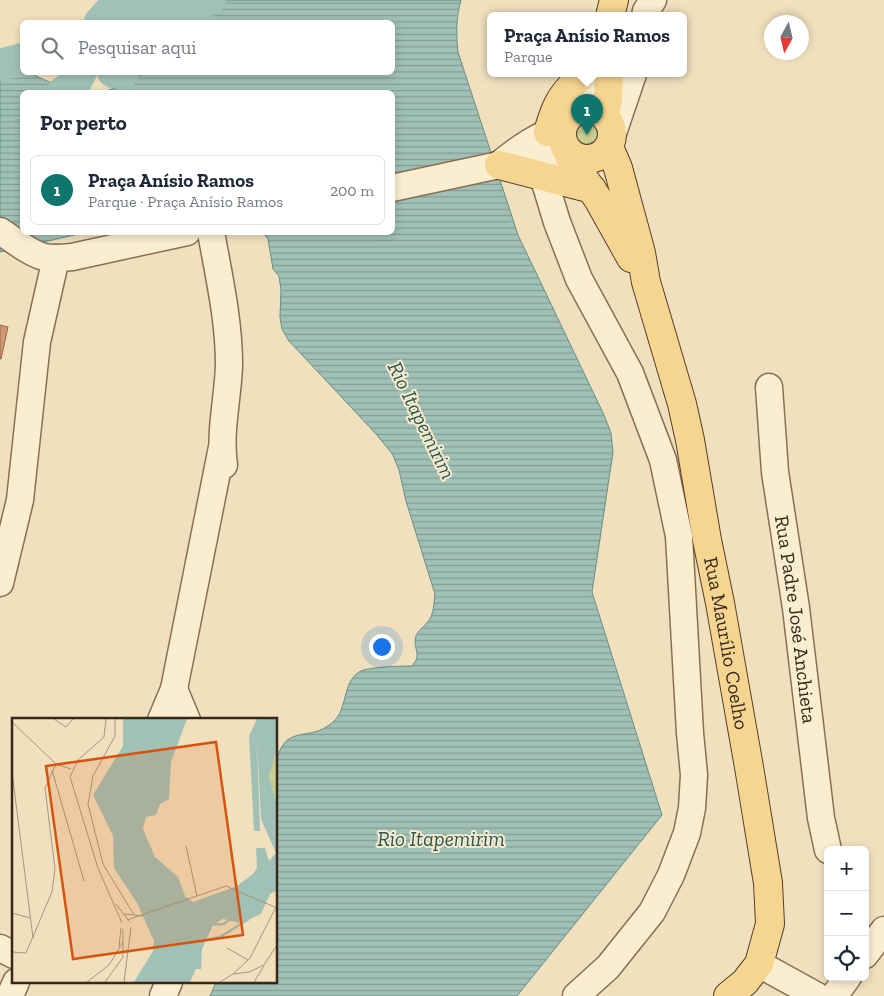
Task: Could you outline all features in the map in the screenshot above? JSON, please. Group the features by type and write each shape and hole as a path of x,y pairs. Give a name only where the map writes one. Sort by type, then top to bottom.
{"main road":[{"path":"609,77 609,131 641,253 646,282"},
{"path":"609,131 596,110 585,109 575,112 572,117 592,189 646,282"},
{"path":"572,117 591,159 601,155 609,131"},
{"path":"494,166 592,189"},
{"name":"Rua Maurílio Coelho","path":"646,282 682,404 690,440 749,766 768,883 770,924 759,964 745,982 728,996"}],"street":[{"path":"609,131 631,77"},
{"path":"494,166 572,117"},
{"path":"395,187 494,166 538,159 572,117"},
{"path":"543,176 557,222 579,279 630,373 663,460 679,536 694,775 692,808 687,833 671,875 652,912 608,967 576,996"},
{"path":"0,231 44,255 72,258 174,235"},
{"path":"162,718 174,689 222,447 229,366 227,314 211,235"},
{"path":"0,583 20,500 37,342 44,255"},
{"name":"Rua Padre José Anchieta","path":"769,387 775,472 796,608 821,818 827,846"},
{"path":"222,447 228,493"},
{"path":"174,689 186,718"},
{"path":"869,949 884,930"},
{"path":"0,948 12,954"},
{"path":"759,964 817,996"},
{"path":"834,996 845,981"},
{"path":"10,996 15,984"},
{"path":"163,996 168,984"}],"green space":[{"path":"583,115 595,116 601,120 601,149 598,151 583,152 576,150 569,127 572,122"}],"water":[{"name":"Rio Itapemirim","path":"198,0 461,0 457,26 458,52 518,235 611,433 613,452 592,592 662,815 517,996 210,996 215,984 278,984 278,758 285,742 298,735 315,732 333,722 338,717 350,683 359,672 376,668 412,666 417,658 416,636 431,617 435,594 393,455 377,435 289,341 282,329 279,276 273,269 268,239 265,235 395,235 395,90 109,90 124,85 142,75 395,75 395,20 186,20"},
{"path":"11,63 20,68 20,75 34,75 70,90 20,90 20,235 74,235 0,252 0,65"}],"building":[{"path":"0,325 8,327 1,359 0,359"}],"waterway":[{"name":"Rio Itapemirim","path":"102,20 111,10 120,6 163,10 199,5 210,0"},
{"name":"Rio Itapemirim","path":"0,65 20,60"},
{"name":"Rio Itapemirim","path":"66,90 74,85 79,75"}],"place":[{"name":"Praça Anísio Ramos","path":"587,135"}]}
